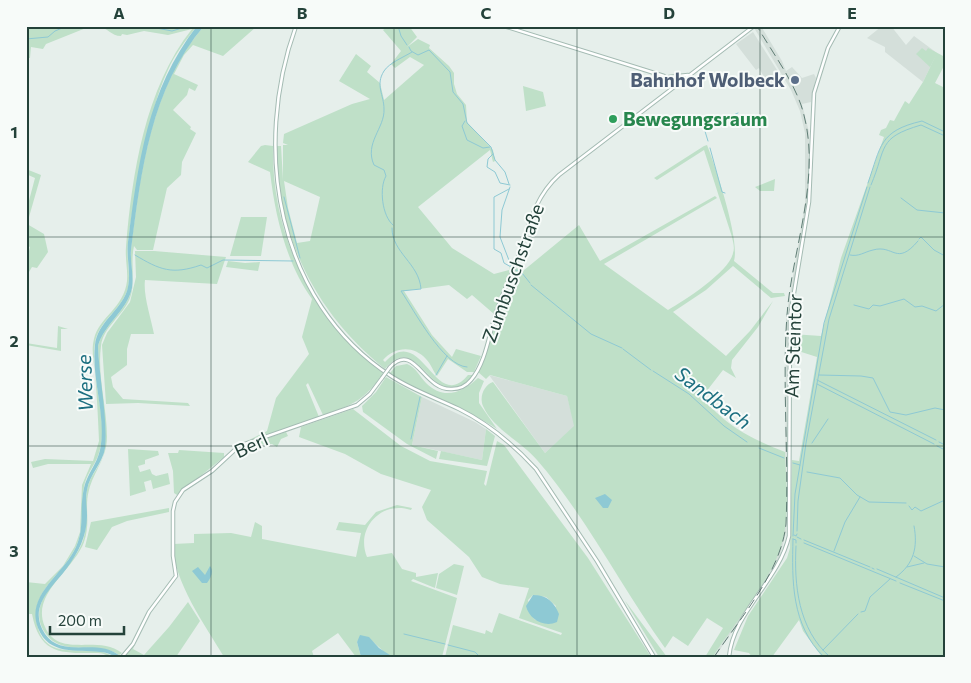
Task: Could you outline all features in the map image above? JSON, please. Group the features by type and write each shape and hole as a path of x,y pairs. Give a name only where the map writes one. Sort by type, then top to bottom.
{"street":[{"path":"296,26 283,72 275,149 277,190 286,229 304,276 326,312 352,344 379,367 401,382 487,425 524,456 536,469 569,518 654,657"},
{"path":"504,26 668,77 690,75"},
{"name":"Zumbuschstraße","path":"475,374 498,304 537,205 546,188 754,26"},
{"name":"Am Steintor","path":"729,657 736,632 780,565 789,536 790,316 810,202 814,93 828,48 840,26"},
{"path":"668,77 677,85"},
{"name":"Berl","path":"123,656 133,644 149,612 176,576 172,539 173,511 177,498 183,490 212,471 239,446 356,405 370,394 390,367 399,360 411,361 434,385 449,390 463,387 475,374"}],"shaded area":[{"path":"753,26 761,26 786,71 792,67 802,78 814,74 816,78 811,102 802,104 809,132 808,197 788,317 786,533 779,559 768,578 715,657 713,657 772,567 780,550 785,524 786,318 805,204 805,133 800,111 791,90"},
{"path":"882,26 891,26 906,45 914,36 937,53 923,82 885,52 885,47 867,38"},
{"path":"753,32 782,78 769,86 759,68 756,70 736,44"},
{"path":"489,375 567,396 575,426 545,453"},
{"path":"422,397 486,429 482,460 412,445"}],"green space":[{"path":"26,26 91,26 46,44 43,49 31,47 30,58 26,58"},
{"path":"98,26 197,26 174,58 153,112 131,221 128,249 128,288 121,303 101,328 95,343 95,371 102,428 101,442 98,456 85,483 81,526 80,534 78,541 75,549 64,565 75,546 80,532 82,485 91,464 48,464 33,468 31,462 45,459 93,461 99,441 93,343 101,324 117,305 125,290 127,281 126,247 132,190 137,162 152,105 176,52 192,29 168,35 144,31 127,35 122,34 121,36"},
{"path":"204,26 257,26 223,56 193,45 184,55 174,74 198,85 195,91 189,88 187,95 173,110 196,133 182,162 181,175 167,188 153,250 137,250 134,246 133,279 131,250 144,163 160,105 171,77 186,50"},
{"path":"389,26 409,26 417,37 407,47 418,39 430,45 429,48 454,73 454,84 457,94 466,105 467,122 493,150 495,161 493,162 490,150 418,207 452,248 494,274 509,270 510,266 513,267 494,314 472,295 467,299 449,285 404,291 432,335 452,357 456,349 481,356 474,372 467,372 448,359 437,376 421,354 404,349 393,352 383,360 385,362 398,352 409,352 446,384 456,384 468,375 473,375 459,386 447,388 408,358 397,359 385,369 361,347 320,298 305,270 293,241 284,211 279,179 277,146 281,146 283,180 283,145 288,145 283,143 284,134 352,104 370,99 339,81 356,54 371,66 367,72 380,83 384,100 424,65 410,57 395,68 391,64 401,51 383,30","holes":["284,181 320,197 310,241 297,243 288,208"]},
{"path":"922,48 926,51 928,48 945,57 945,64 935,83 945,88 945,657 822,657 803,631 799,620 772,657 752,657 749,653 734,650 748,616 787,558 790,548 792,460 799,461 817,357 792,349 792,334 821,336 841,258 884,137 879,135 881,130 886,128 890,120 894,121 905,101 909,104 923,82 936,55 930,67 916,54"},
{"path":"523,86 543,92 546,106 526,111"},
{"path":"707,145 721,186 734,237 735,251 734,261 773,293 784,293 785,296 771,298 733,266 706,290 673,312 726,356 750,331 773,301 758,327 732,360 731,368 736,378 723,370 702,397 720,416 739,430 785,452 787,486 786,521 778,556 762,586 713,657 705,657 723,628 707,618 688,646 673,636 665,648 555,481 531,453 494,422 482,403 482,395 485,389 493,382 545,453 574,426 567,396 490,375 486,379 478,372 516,268 523,271 579,225 600,261 715,196 717,198 604,264 668,310 715,277 730,260 734,249 732,237 704,150 657,180 654,178"},
{"path":"261,146 273,146 274,179 279,211 288,242 316,301 358,351 383,373 364,396 342,408 323,415 308,383 306,385 319,417 245,442 267,431 276,398 309,354 302,337 312,299 295,270 283,238 270,172 248,162"},
{"path":"26,169 41,175 27,224 44,234 48,252 37,268 32,267 26,277 26,263 30,247 26,245 26,212 35,178 26,174"},
{"path":"775,179 774,191 760,191 755,187"},
{"path":"241,217 267,217 261,256 230,256"},
{"path":"135,251 226,257 217,284 145,280 146,299 154,334 131,334 127,349 127,365 111,377 113,387 123,399 188,403 190,406 138,403 106,404 102,345 107,333 130,302 136,277"},
{"path":"228,261 260,262 258,271 226,267"},
{"path":"133,279 132,292 130,298 105,333 101,346 100,369 107,437 105,451 103,458 89,490 86,535 79,552 48,593 43,604 42,615 45,627 51,637 59,642 101,645 122,653 119,655 111,651 71,647 53,641 46,634 40,622 40,610 50,587 76,554 84,536 88,485 104,453 105,442 102,422 98,346 105,331 129,296"},
{"path":"58,326 68,329 61,329 61,351 26,345 26,343 57,348"},
{"path":"407,364 433,389 440,392 453,393 466,387 478,378 484,381 479,393 479,403 497,429 390,373 396,366"},
{"path":"386,377 422,397 412,445 438,451 436,459 407,444 363,412 362,406 376,392"},
{"path":"353,409 401,446 430,461 487,471 484,484 486,486 497,441 504,445 588,558 651,657 445,657 453,625 485,634 486,630 492,633 499,613 561,635 562,633 519,618 529,588 500,584 482,577 469,557 427,520 422,507 431,490 381,474 345,454 299,437 301,427","holes":["533,595 546,597 556,606 545,623 534,619 528,600"]},
{"path":"486,429 495,436 487,466 439,459 441,451 482,460"},
{"path":"286,432 288,436 281,439 277,447 272,444 255,445 253,443"},
{"path":"128,449 158,451 159,455 145,460 145,464 138,466 140,472 150,469 152,474 156,476 168,473 170,484 153,489 151,480 144,482 146,491 130,496"},
{"path":"179,450 224,453 224,457 177,495 174,493 173,471 168,453 178,453"},
{"path":"397,505 412,508 411,510 390,509 374,519 368,527 365,536 364,546 367,557 392,553 402,569 416,573 416,577 438,573 435,588 413,579 411,581 457,598 442,657 394,657 370,639 361,636 357,642 361,657 356,657 338,633 312,651 314,657 224,657 184,588 174,558 173,544 194,543 194,534 231,533 251,537 255,522 262,526 262,539 356,557 361,533 336,530 339,522 365,525 376,512"},
{"path":"169,508 169,512 127,521 112,527 97,550 85,547 91,522"},
{"path":"454,564 464,566 457,595 436,588 439,574"},
{"path":"62,567 38,602 37,624 42,637 50,645 59,649 104,652 113,657 100,653 74,653 55,649 47,645 41,638 32,614 26,614 26,582 45,584"},
{"path":"188,602 200,621 176,657 124,657 137,639 133,649 144,655"},
{"path":"626,602 667,657 659,657"}],"water":[{"path":"197,26 204,26 186,50 172,76 160,103 151,132 139,190 131,250 132,288 125,304 105,331 98,346 106,436 102,459 88,485 86,497 87,523 81,544 75,556 44,598 39,615 40,624 52,642 61,646 102,648 112,651 121,657 103,652 64,649 49,643 43,637 35,616 37,605 41,595 70,557 79,540 84,488 99,455 102,437 94,358 95,345 100,330 124,298 127,291 129,279 128,242 136,184 141,156 156,102 180,50"},
{"path":"605,494 612,500 608,508 603,508 595,498"},
{"path":"210,566 212,570 211,577 207,583 202,583 192,571 198,567 205,575"},
{"path":"533,595 546,598 555,606 559,614 557,622 552,624 542,623 530,615 526,606"},
{"path":"360,635 369,637 379,648 393,657 361,657 357,642"}],"waterway":[{"path":"26,39 48,37 55,31 67,26"},
{"path":"146,26 172,31 189,26"},
{"name":"Sandbach","path":"398,26 401,36 407,45"},
{"name":"Sandbach","path":"409,47 411,51 418,55 429,50 450,72 453,92 463,104 467,123 491,147 495,160 505,172 509,184"},
{"path":"393,225 389,221 384,209 382,194 386,176 384,170 374,165 371,150 384,109 380,85 381,76 389,65 412,52"},
{"path":"708,141 704,128 738,113"},
{"name":"Sandbach","path":"465,121 462,126 467,140 483,148 490,147"},
{"path":"868,183 879,150 889,135 908,125 922,121 945,132"},
{"path":"871,185 882,153 890,140 897,135 921,125 945,136"},
{"path":"710,148 722,192 725,193"},
{"name":"Sandbach","path":"493,154 488,159 487,167 495,172 500,183 510,185"},
{"name":"Sandbach","path":"510,187 502,210 500,237 512,268"},
{"path":"800,465 824,323 867,187"},
{"path":"797,531 798,501 806,443 829,319 870,187"},
{"name":"Sandbach","path":"509,189 494,197 494,249 501,253 504,263 511,267"},
{"path":"284,197 300,258"},
{"path":"901,198 917,210 945,213"},
{"path":"392,228 396,244 416,272 421,289 401,291 439,348 458,364 467,367"},
{"path":"919,239 921,237 934,250 945,256"},
{"path":"850,255 859,255 880,249 900,254 905,253 918,241"},
{"path":"135,255 159,267 174,270 201,265 207,268 223,260 293,261"},
{"name":"Sandbach","path":"516,270 522,273 530,283"},
{"name":"Sandbach","path":"531,285 591,334 622,348"},
{"path":"854,305 869,309 873,305 880,306 904,299 915,307 922,306 936,311 945,304"},
{"name":"Sandbach","path":"623,349 651,370"},
{"path":"436,375 447,356"},
{"name":"Sandbach","path":"653,371 689,394 724,426 747,442"},
{"path":"819,375 873,378 890,412 906,415 935,408 945,410"},
{"path":"817,380 936,440"},
{"path":"817,384 934,444"},
{"path":"411,439 420,397"},
{"path":"812,443 828,419"},
{"path":"939,442 945,445"},
{"path":"937,446 945,450"},
{"name":"Sandbach","path":"759,448 784,458"},
{"name":"Sandbach","path":"793,463 800,465 795,494 793,536"},
{"path":"807,472 840,478 857,495 869,502 906,503"},
{"path":"834,551 845,522 860,497"},
{"path":"909,506 912,510 915,507 921,511 945,500"},
{"path":"896,577 911,561 915,548 914,526"},
{"name":"Sandbach","path":"794,535 796,536 797,534"},
{"path":"797,537 801,539"},
{"name":"Sandbach","path":"793,539 794,586 799,617 813,644 824,657"},
{"name":"Sandbach","path":"793,539 796,540 796,543"},
{"path":"804,540 870,567"},
{"path":"804,543 896,581"},
{"path":"796,546 796,576 800,606 811,633 819,646 830,657"},
{"path":"914,556 927,564 945,567"},
{"path":"907,567 924,563"},
{"path":"877,569 945,598"},
{"path":"861,612 865,611 870,597 890,579"},
{"path":"900,583 945,601"},
{"path":"823,650 858,614"},
{"path":"404,634 445,644"},
{"path":"448,645 475,652 480,657"}],"railway":[{"path":"714,657 768,577 783,542 786,524 785,367 787,315 808,184 809,157 807,131 801,105 787,75 757,26"}],"place":[{"name":"Bahnhof Wolbeck","path":"795,80"},
{"name":"Bewegungsraum","path":"613,119"}],"water label":[{"name":"Werse","path":"85,383"}]}
